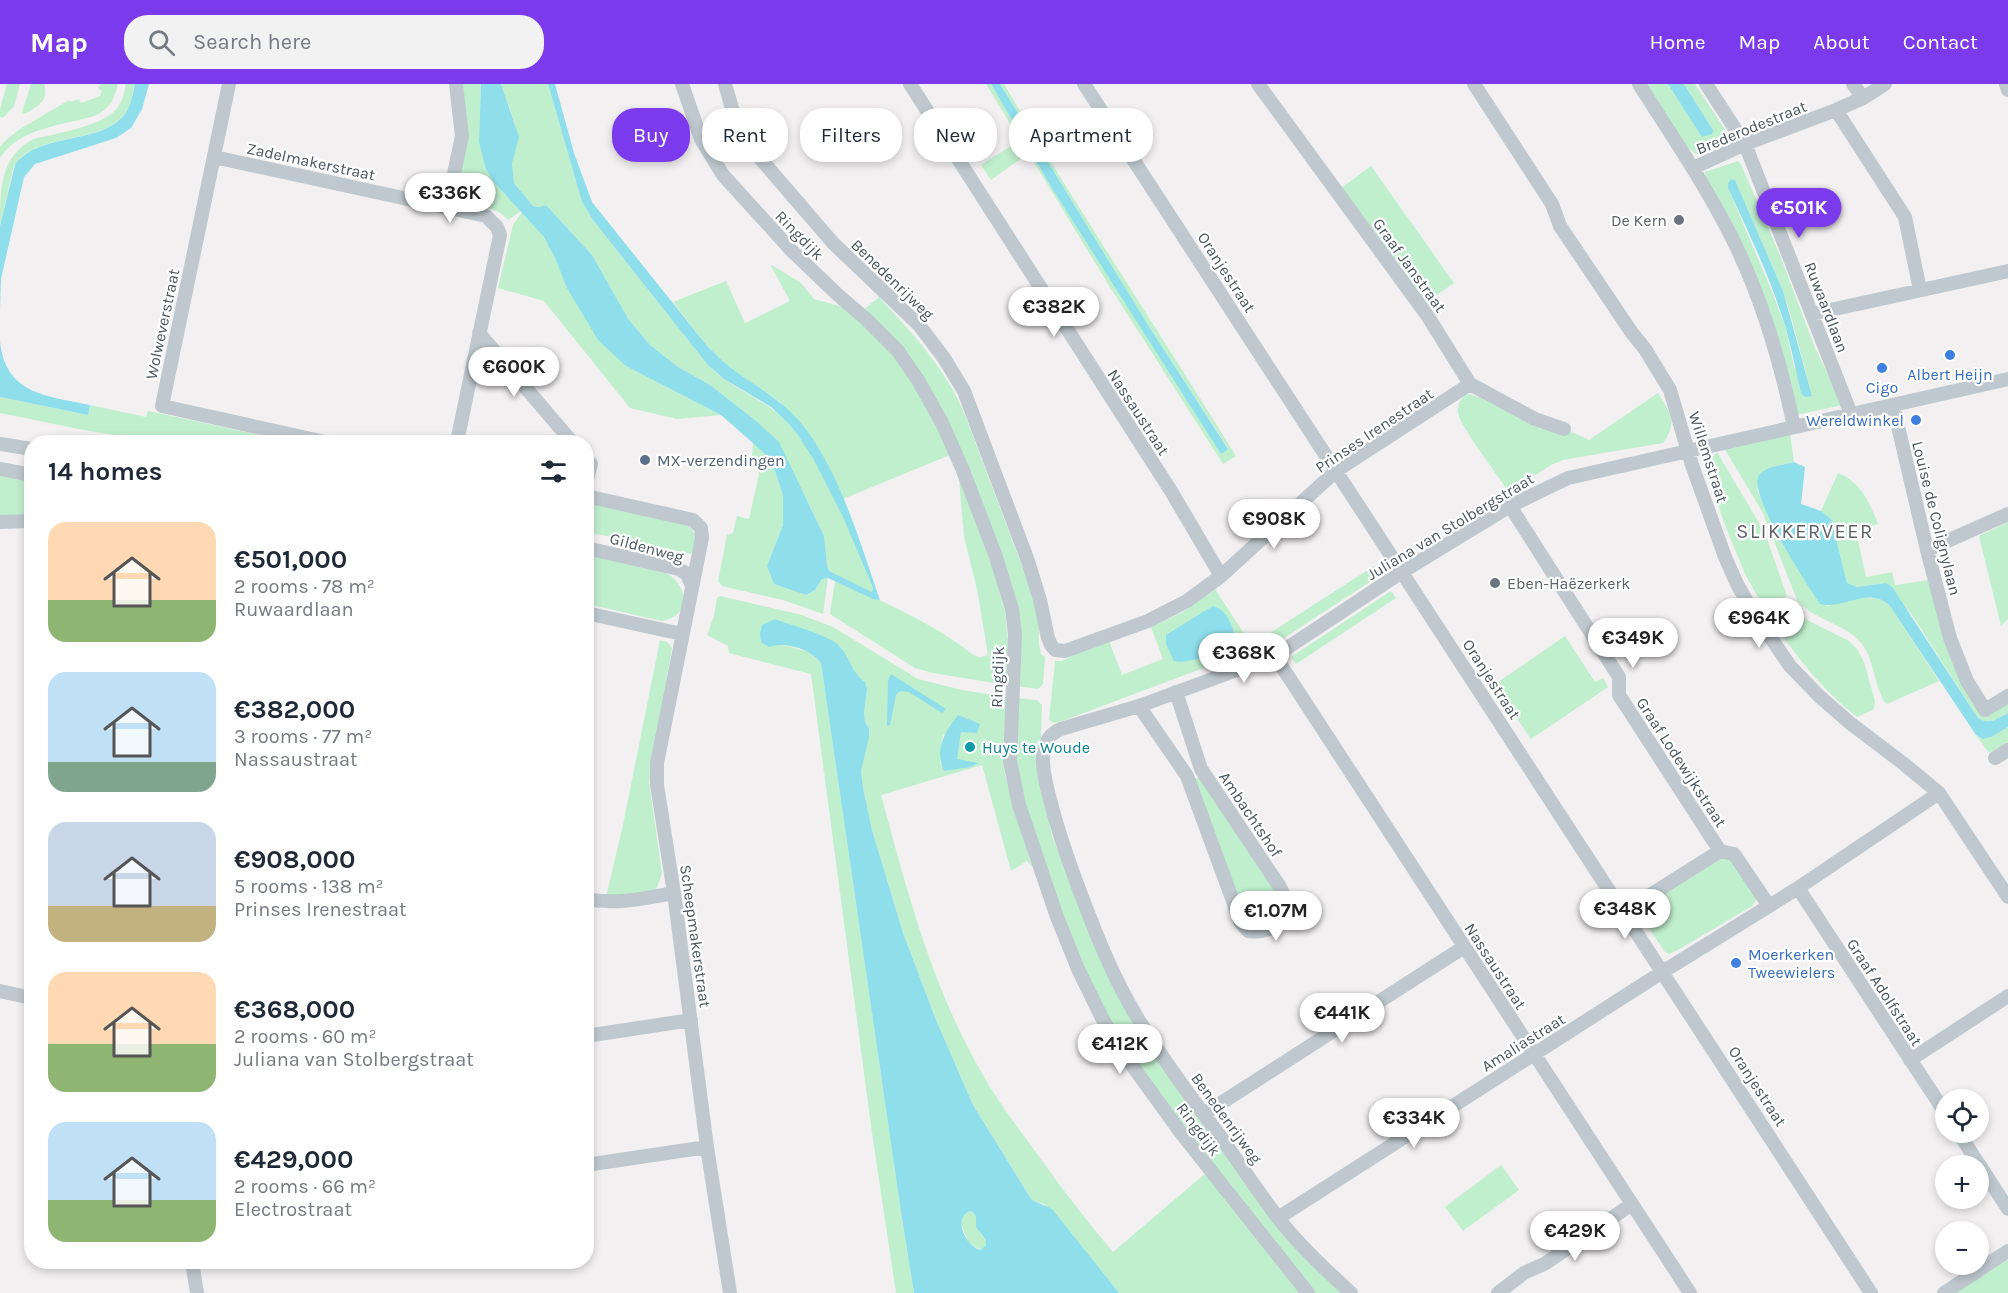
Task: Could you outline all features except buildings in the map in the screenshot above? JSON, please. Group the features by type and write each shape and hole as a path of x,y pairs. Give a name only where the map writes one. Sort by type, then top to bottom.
{"street":[{"name":"Wolweverstraat","path":"229,84 162,406 288,435"},
{"path":"447,207 462,136 456,84"},
{"name":"Ringdijk","path":"682,84 701,138 723,175 792,251 898,351 918,380 942,423 983,522 1012,609 1015,635 1010,761 1017,797 1057,917 1083,979 1102,1018 1139,1076 1222,1186 1308,1293"},
{"name":"Benedenrijweg","path":"725,84 733,112 753,150 832,243 919,324 964,391 1028,561 1040,600 1048,638 1055,650"},
{"name":"Nassaustraat","path":"910,84 1171,491 1221,576"},
{"name":"Oranjestraat","path":"1084,84 1625,911 1871,1293"},
{"name":"Graaf Janstraat","path":"1258,84 1427,315 1470,384 1535,419 1564,429"},
{"name":"Willemstraat","path":"1474,84 1551,204 1560,226 1645,349 1670,390 1725,557 1753,612 1790,666 1819,696 1939,793 2008,897"},
{"path":"1639,84 1693,168 1729,232 1764,313 1784,375 1794,427"},
{"name":"Ruwaardlaan","path":"1707,84 1745,144 1851,414"},
{"path":"1853,84 1863,98"},
{"name":"Brederodestraat","path":"1693,168 1745,144 1836,110 1863,98 1885,84"},
{"path":"2006,84 2008,90"},
{"path":"1836,110 1905,217 1920,290"},
{"name":"Zadelmakerstraat","path":"214,157 486,216 497,227 500,235 459,435"},
{"path":"1812,314 2008,271"},
{"path":"479,333 566,435"},
{"name":"Juliana van Stolbergstraat","path":"1048,738 1058,730 1139,706 1275,656 1402,572 1510,507 1568,478 2008,379"},
{"name":"Prinses Irenestraat","path":"1055,650 1065,651 1148,621 1187,601 1221,576 1336,471 1470,384"},
{"name":"Louise de Colignylaan","path":"1893,405 1950,638 1967,681 1985,710 2008,696"},
{"path":"0,444 24,448"},
{"path":"0,469 24,474"},
{"path":"594,498 693,520 701,528 702,538 692,586"},
{"name":"Graaf Lodewijkstraat","path":"1510,507 1619,677 1619,695 1720,851"},
{"path":"1927,550 2008,514"},
{"path":"0,522 24,521"},
{"name":"Gildenweg","path":"594,550 679,569 687,574 692,586"},
{"name":"Scheepmakerstraat","path":"692,586 657,763 657,785 692,1020 707,1147 730,1293"},
{"path":"594,615 682,634"},
{"name":"Nassaustraat","path":"1275,656 1690,1293"},
{"name":"Ambachtshof","path":"1139,706 1187,776 1241,923 1248,931 1258,932 1280,921 1286,912 1286,900 1201,769 1176,692"},
{"name":"Benedenrijweg","path":"1048,738 1043,756 1043,768 1054,816 1102,950 1138,1018 1176,1077 1278,1218 1312,1257 1351,1293"},
{"path":"1995,758 2008,750"},
{"name":"Ambachtshof","path":"1187,776 1201,769"},
{"path":"1625,911 1720,851 1734,854 1768,906 1939,793"},
{"name":"Graaf Adolfstraat","path":"1797,888 1935,1098"},
{"path":"594,900 627,901 674,894"},
{"name":"Amaliastraat","path":"1278,1218 1768,906"},
{"path":"1204,1114 1464,947"},
{"path":"0,991 24,996"},
{"path":"1910,1060 2008,996"},
{"path":"594,1035 692,1020"},
{"path":"1965,1143 2008,1209"},
{"path":"594,1163 707,1147"},
{"path":"1498,1293 1524,1273 1538,1268 1632,1204"},
{"path":"1944,1293 2008,1251"},
{"path":"193,1269 197,1293"}],"green space":[{"path":"7,84 20,84 14,106 3,118 0,117 0,109"},
{"path":"31,84 44,84 45,95 38,105 25,114 22,112"},
{"path":"101,84 118,84 113,99 104,110 94,116 30,134 8,148 0,158 0,147 20,129 69,100 70,102 79,99 81,103 100,96 102,91 98,88"},
{"path":"126,84 135,84 130,104 124,115 113,125 82,136 49,143 22,157 13,169 0,226 4,175 14,155 34,139 80,128 112,114 121,102"},
{"path":"463,84 481,84 479,142 494,182 521,211 508,220 503,214 468,202 458,191"},
{"path":"501,84 548,84 582,202 593,220 707,364 724,379 782,417 802,440 815,459 837,502 873,588 872,592 829,571 824,536 810,506 755,420 710,385 678,367 650,345 629,320 592,255 546,205 533,206 514,183 512,163 515,124"},
{"path":"986,84 991,84 1009,115 1009,122"},
{"path":"1000,84 1004,84 1019,108 1015,108"},
{"path":"1647,84 1668,84 1702,136 1713,130 1684,84 1695,84 1732,140 1696,154 1687,147"},
{"path":"1009,147 1009,162 1016,162 991,180 981,165 986,162 997,162 997,155"},
{"path":"1738,161 1741,164 1781,258 1815,348 1843,405 1796,415 1705,178 1705,172","holes":["1731,179 1735,180 1783,291 1812,396 1794,367 1786,329 1728,188"]},
{"path":"1034,162 1037,162 1222,453 1228,448 1148,325 1048,162 1051,162 1236,456 1223,464"},
{"path":"1371,166 1454,283 1422,305 1340,189"},
{"path":"522,212 544,237 556,260 626,366 721,415 677,419 630,408 544,301 498,288 513,225"},
{"path":"770,264 801,283 814,299 843,307 897,356 950,455 843,499 822,456 780,402 730,368 708,347 673,302 726,281 745,323 790,301"},
{"path":"879,297 916,338 938,367 965,415 1026,577 1039,619 1039,644 1041,654 1045,657 1043,684 1038,689 1016,686 1015,629 946,425 862,311"},
{"path":"1658,393 1671,418 1668,436 1663,443 1563,460 1551,465 1511,491 1506,488 1479,450 1458,413 1460,402 1468,394 1479,397 1541,429 1546,420 1589,440"},
{"path":"0,397 87,415 90,405 146,417 148,411 259,435 116,435 0,413"},
{"path":"1790,434 1794,462 1771,468 1757,489 1775,530 1827,606 1868,598 1883,601 1890,606 1939,681 1887,704 1880,693 1862,644 1847,631 1812,613 1797,600 1763,513 1724,448"},
{"path":"753,442 771,459 783,495 783,525 767,566 774,584 806,595 815,590 822,579 828,578 823,614 783,600 722,586 718,581 727,535 733,533 737,516 749,519 759,474 752,457"},
{"path":"1717,452 1765,533 1787,596 1764,608 1745,574 1723,520 1709,475 1712,458"},
{"path":"958,467 994,572 1005,612 1008,643 1006,685 915,668 830,614 835,581 915,618 945,635 973,655 984,657 988,655 977,589 964,537"},
{"path":"0,473 24,478 24,515 0,516"},
{"path":"1838,473 1858,487 1868,501 1878,524 1856,531 1866,577 1892,572 1895,585 1929,580 1973,703 1981,716 2008,701 2008,713 1990,721 1978,718 1912,615 1886,583 1857,587 1847,583 1838,548 1821,511"},
{"path":"594,504 684,523 692,529 695,537 691,554 594,533"},
{"path":"2008,522 2008,619 2001,626 1979,536"},
{"path":"594,556 662,571 671,576 682,590 683,605 672,618 662,621 594,606"},
{"path":"1374,566 1379,576 1284,638 1274,642 1267,635"},
{"path":"1215,589 1254,649 1065,720 1054,723 1049,720 1055,661 1062,661 1083,650 1109,641 1122,675 1163,659 1151,627 1183,612"},
{"path":"1391,591 1396,598 1296,664 1291,657"},
{"path":"720,596 802,615 833,627 918,679 962,690 1006,697 1003,752 1005,775 1032,867 1027,861 1011,871 982,765 881,795 921,934 933,969 962,1036 1005,1111 1063,1190 1113,1252 1207,1172 1303,1293 1119,1293 1044,1204 1032,1200 973,1105 936,1020 903,933 872,830 863,788 861,771 869,728 865,722 864,713 867,690 848,659 779,644 809,652 821,663 914,1293 896,1293 872,1133 811,674 729,653 728,646 707,635 714,616 717,598","holes":["980,724 961,732 956,760 978,764 944,771 940,762 943,735"]},
{"path":"1792,607 1807,620 1849,641 1857,649 1864,662 1875,701 1874,709 1857,717 1820,683 1798,657 1770,617 1784,608"},
{"path":"1565,636 1595,682 1603,678 1608,687 1531,739 1494,685"},
{"path":"660,640 667,642 672,648 649,782 662,874 656,890 606,897 623,825"},
{"path":"1016,698 1037,700 1042,705 1041,738 1034,747 1052,836 1115,988 1342,1293 1313,1293 1155,1091 1110,1024 1080,963 1025,808 1015,760"},
{"path":"2008,727 2008,742 1989,753 1976,735 1983,739 1991,737"},
{"path":"1200,777 1280,897 1277,917 1270,921 1259,925 1247,922 1193,780"},
{"path":"1727,850 1756,891 1756,900 1752,906 1678,950 1669,954 1665,952 1639,913 1641,907"},
{"path":"1501,1165 1519,1190 1463,1231 1445,1207"},
{"path":"970,1211 975,1213 979,1230 986,1240 986,1245 981,1250 969,1244 961,1224 964,1213"},
{"path":"2008,1260 2008,1293 1955,1293 1984,1275 1989,1275 1989,1272"}],"water":[{"path":"135,84 149,84 142,109 131,128 116,138 35,164 24,177 1,279 0,310 0,226 15,165 26,154 40,147 88,135 117,122 127,111"},
{"path":"481,84 501,84 519,137 512,163 514,183 533,206 546,205 592,255 629,320 650,345 678,367 710,385 779,442 824,536 829,571 872,592 873,588 844,519 814,460 798,435 771,407 724,379 707,364 593,220 582,202 548,84 555,84 574,153 592,202 708,347 731,368 784,406 814,441 847,507 880,600 873,599 828,578 822,579 815,590 806,595 774,584 767,566 783,525 783,495 771,459 721,415 626,366 598,340 567,288 544,237 494,182 486,169 479,142"},
{"path":"991,84 1000,84 1015,108 1009,108 1009,115"},
{"path":"1668,84 1684,84 1713,130 1712,134 1702,137"},
{"path":"1037,162 1048,162 1148,325 1228,449 1221,454"},
{"path":"1731,179 1735,180 1783,291 1812,396 1805,397 1801,393 1788,337 1774,293 1728,188"},
{"path":"0,340 3,358 10,372 19,382 44,395 90,405 88,415 0,397"},
{"path":"1794,462 1805,467 1801,504 1821,511 1831,519 1847,583 1857,587 1886,583 1892,587 1978,718 1990,721 2008,713 2008,727 1983,739 1976,735 1890,606 1882,600 1865,598 1838,604 1820,604 1769,518 1761,499 1758,483 1763,471"},
{"path":"1213,606 1222,611 1230,621 1234,632 1234,643 1206,657 1174,661 1166,644 1166,635"},
{"path":"775,619 832,640 845,653 857,674 865,682 867,690 864,713 865,722 869,728 869,737 861,771 863,788 872,830 903,933 936,1020 973,1105 1032,1200 1052,1209 1119,1293 914,1293 821,663 804,650 783,645 769,647 761,642 762,625","holes":["970,1211 976,1217 976,1227 986,1240 986,1245 981,1250 970,1244 963,1232 962,1220"]},
{"path":"891,674 946,709 942,713 909,692 900,691 896,695 890,725 887,726 888,680"},
{"path":"958,715 980,724 977,733 961,732 957,759 979,763 970,767 944,771 940,755 942,741"}],"place":[{"name":"De Kern","path":"1679,220"},
{"name":"Albert Heijn","path":"1950,355"},
{"name":"Cigo","path":"1882,368"},
{"name":"Wereldwinkel","path":"1916,420"},
{"name":"MX-verzendingen","path":"645,460"},
{"name":"Eben-Haëzerkerk","path":"1495,583"},
{"name":"Huys te Woude","path":"970,747"},
{"name":"Moerkerken Tweewielers","path":"1736,963"}],"district":[{"name":"SLIKKERVEER","path":"1805,531"}]}
